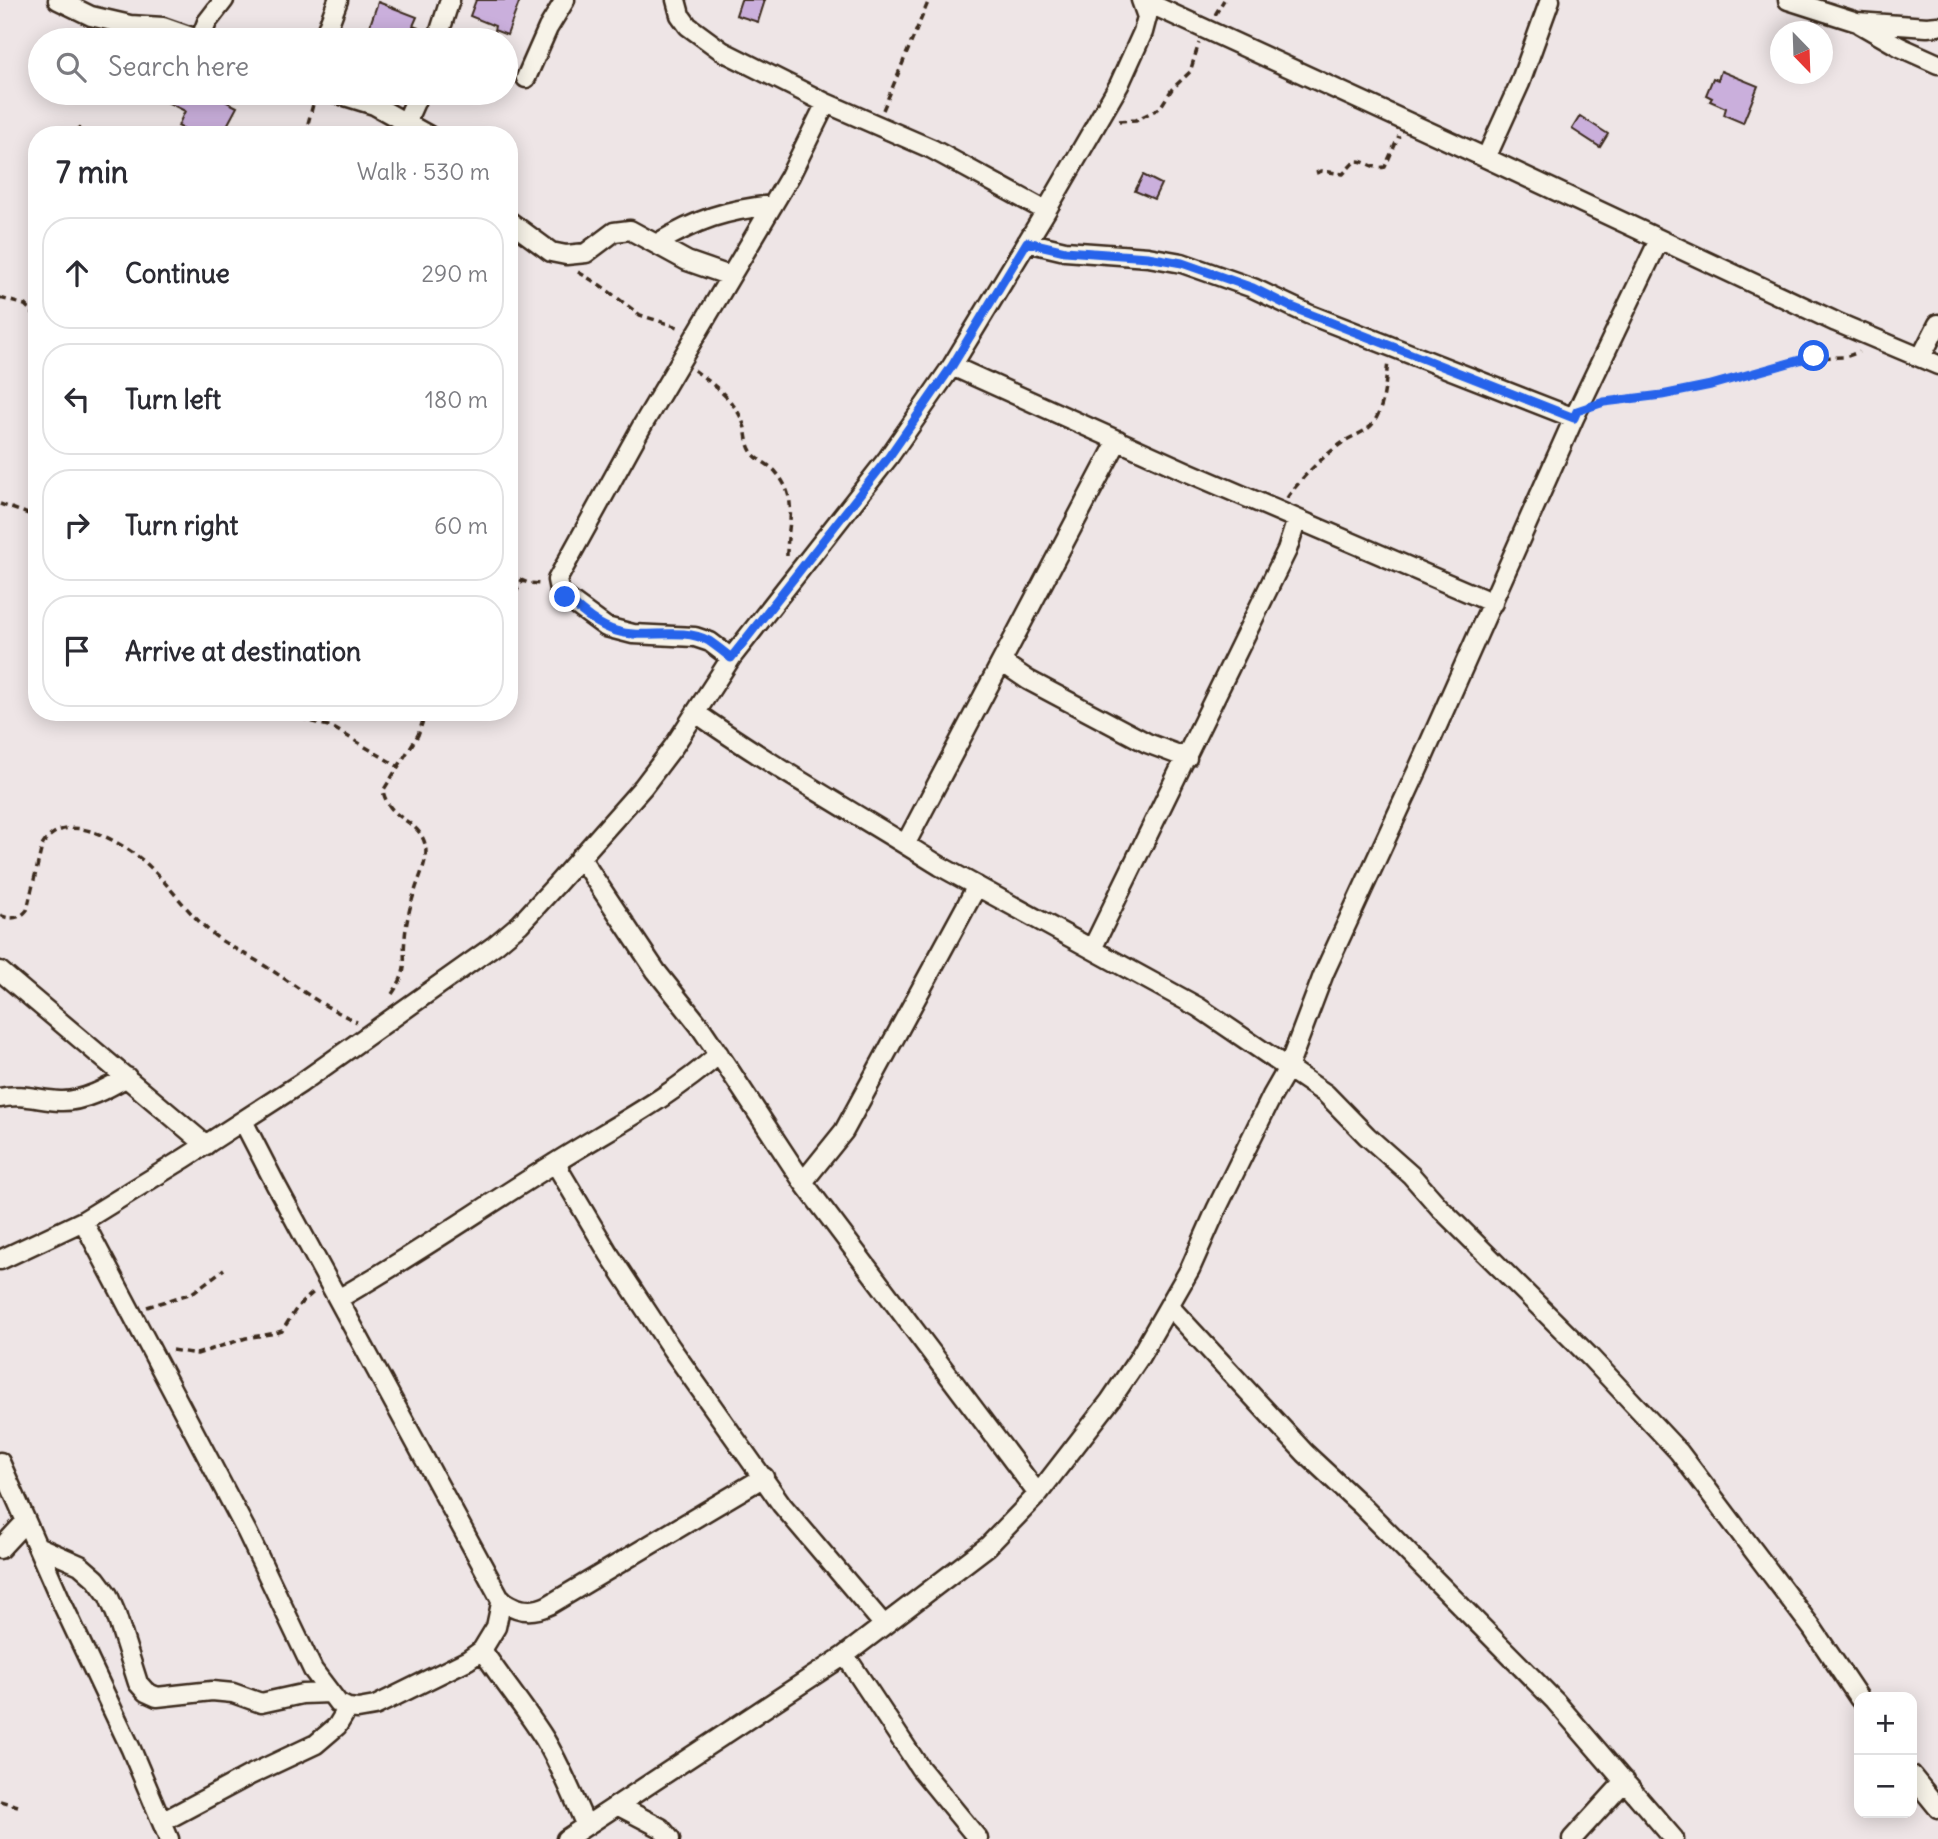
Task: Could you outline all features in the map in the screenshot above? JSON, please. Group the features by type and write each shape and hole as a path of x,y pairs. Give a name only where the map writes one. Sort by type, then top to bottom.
{"street":[{"path":"58,0 91,16 166,28"},
{"path":"205,28 224,0"},
{"path":"328,28 338,0"},
{"path":"441,28 450,0"},
{"path":"526,78 548,28 565,0"},
{"path":"676,0 680,15 688,26 722,51 826,103 932,149 1046,211"},
{"path":"1141,0 1486,158 1836,323 1938,365"},
{"path":"0,1260 83,1221 302,1083 473,961 520,924 643,787 731,658 888,458 952,366 1125,74 1147,17 1141,0"},
{"path":"1486,158 1520,83 1550,0"},
{"path":"1788,0 1857,22 1900,47 1938,64"},
{"path":"1857,22 1938,26"},
{"path":"731,658 710,642 695,636 633,634 606,627 586,615 565,597 557,585 557,580 686,352 790,176 826,103"},
{"path":"371,105 413,126"},
{"path":"406,122 414,105"},
{"path":"656,244 714,215 735,209 773,205"},
{"path":"518,227 558,254 586,253 614,232 624,229 635,232 687,261 730,276"},
{"path":"566,1839 845,1655 988,1546 1038,1494 1110,1401 1170,1307 1288,1068 1324,973 1576,414 1659,240"},
{"path":"1027,242 1065,251 1148,257 1182,263 1576,414"},
{"path":"1921,357 1938,324"},
{"path":"952,366 1493,603"},
{"path":"906,843 1118,440"},
{"path":"1092,949 1287,550 1297,519"},
{"path":"1003,663 1028,680 1147,743 1187,758"},
{"path":"696,713 794,777 940,866 1198,1007 1326,1094 1367,1136 1411,1175 1440,1208 1656,1426 1770,1571 1835,1659 1855,1692"},
{"path":"580,857 656,971 719,1054 803,1182 1038,1494"},
{"path":"803,1182 844,1130 977,886"},
{"path":"0,971 206,1144"},
{"path":"338,1299 387,1272 555,1163 666,1097 719,1054"},
{"path":"0,1098 14,1095 69,1100 127,1077"},
{"path":"243,1121 502,1600 510,1607 529,1611 549,1605 764,1477"},
{"path":"555,1163 609,1254 671,1348 782,1505 884,1625"},
{"path":"83,1221 247,1532 313,1670 338,1703 348,1708 375,1706 468,1660 482,1650 496,1627 502,1600"},
{"path":"1170,1307 1305,1453 1362,1506 1555,1701 1674,1839"},
{"path":"0,1462 131,1749 169,1839"},
{"path":"0,1549 26,1521"},
{"path":"37,1546 80,1565 96,1579 108,1595 138,1683 146,1692 156,1696 223,1692 261,1703 302,1694 330,1693"},
{"path":"482,1650 545,1740 586,1826"},
{"path":"845,1655 920,1768 978,1839"},
{"path":"162,1822 250,1775 316,1744 337,1726 348,1708"},
{"path":"1572,1839 1625,1781"},
{"path":"1917,1782 1938,1808"},
{"path":"617,1805 661,1828 670,1839"}],"path":[{"path":"877,125 929,0"},
{"path":"1104,113 1124,123 1142,118 1160,108 1172,89 1190,72 1205,28"},
{"path":"307,126 313,105"},
{"path":"1316,173 1322,171 1343,174 1355,161 1377,169 1385,167 1405,121"},
{"path":"558,254 571,268 600,285 640,315 680,327 686,352 733,405 744,425 752,453 774,469 789,494 791,526 786,546 789,585"},
{"path":"0,298 28,308"},
{"path":"1576,414 1604,402 1662,395 1711,385 1806,358 1854,355 1879,340"},
{"path":"1277,510 1327,454 1350,436 1368,429 1373,423 1384,394 1392,345"},
{"path":"0,504 28,514"},
{"path":"518,579 557,585"},
{"path":"518,589 523,581"},
{"path":"309,721 332,727 399,767"},
{"path":"0,915 10,919 20,917 27,910 46,837 66,827 83,828 109,840 146,864 217,937 312,998 378,1029 387,1002 400,982 406,965 404,941 426,850 425,842 416,829 393,812 383,791 418,735 423,721"},
{"path":"131,1310 168,1302 192,1293 224,1269"},
{"path":"153,1351 166,1349 197,1354 235,1340 276,1333 287,1325 309,1294 328,1282"},
{"path":"0,1801 18,1806"}],"building":[{"path":"476,0 520,0 510,28 494,28 470,16"},
{"path":"741,0 765,0 758,22 736,15"},
{"path":"378,2 417,17 413,26 419,28 369,28"},
{"path":"1721,71 1758,86 1743,123 1724,115 1726,108 1710,101 1712,98 1706,95 1713,78 1718,80"},
{"path":"173,105 237,107 227,126 178,126 185,111"},
{"path":"1580,116 1608,134 1600,147 1572,129"},
{"path":"1143,175 1161,184 1154,199 1135,191"}],"route":[{"path":"565,597 586,615 614,630 633,634 695,636 710,642 731,658 888,458 952,366 1027,242 1065,251 1148,257 1182,263 1253,288 1289,306 1574,418 1577,411 1604,402 1685,391 1814,356"}]}
